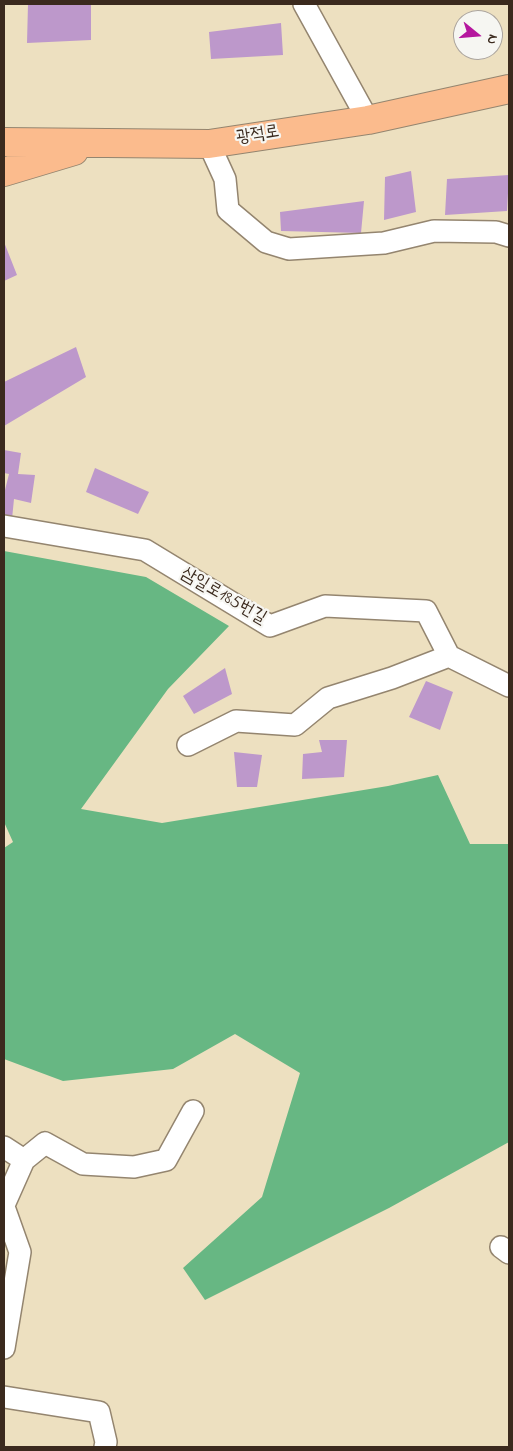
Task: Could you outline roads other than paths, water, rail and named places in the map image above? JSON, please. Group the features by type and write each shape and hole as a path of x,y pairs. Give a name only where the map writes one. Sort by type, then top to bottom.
{"main road":[{"name":"광적로","path":"4,142 209,144 368,120 509,89"},
{"path":"4,172 103,143"}],"street":[{"path":"304,4 368,120"},
{"path":"209,144 225,179 228,210 266,242 289,249 384,243 434,231 496,232 509,236"},
{"name":"삼일로185번길","path":"4,526 145,550 270,626 326,606 426,611 449,656"},
{"path":"188,745 236,721 295,725 328,698 392,678 449,656 509,686"},
{"path":"4,1348 20,1252 4,1206 24,1160 45,1143 83,1164 134,1167 166,1160 193,1111"},
{"path":"4,1147 24,1160"},
{"path":"4,1397 100,1412 106,1442 104,1447"}]}
